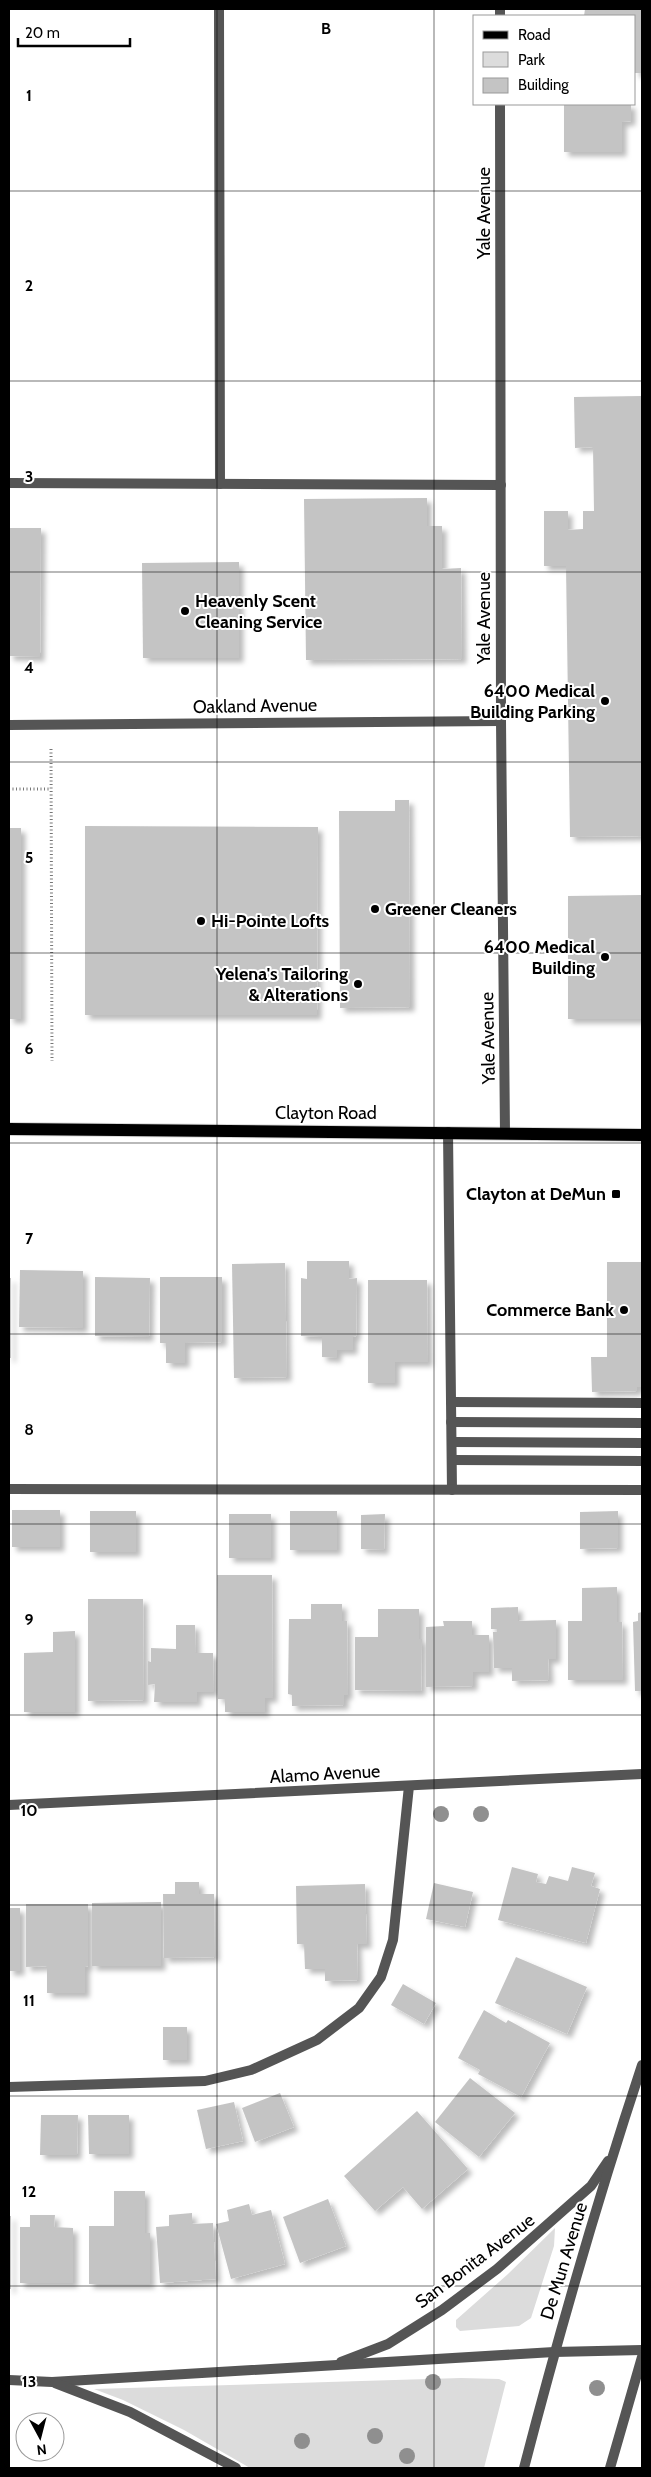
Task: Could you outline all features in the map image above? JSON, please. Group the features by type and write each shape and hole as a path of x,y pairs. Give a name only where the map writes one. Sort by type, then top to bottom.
{"main road":[{"name":"Clayton Road","path":"9,1129 448,1132 642,1136"}],"street":[{"path":"219,9 220,484"},
{"name":"Yale Avenue","path":"500,105 501,720 505,1133"},
{"path":"9,483 500,485"},
{"name":"Oakland Avenue","path":"9,725 501,720"},
{"path":"448,1132 452,1490"},
{"path":"451,1402 642,1403"},
{"path":"451,1422 642,1423"},
{"path":"452,1442 642,1443"},
{"path":"452,1460 642,1461"},
{"path":"9,1489 642,1490"},
{"name":"Alamo Avenue","path":"9,1805 642,1774"},
{"path":"9,2087 205,2082 251,2070 317,2040 360,2008 381,1977 392,1940 409,1786"},
{"name":"De Mun Avenue","path":"524,2468 554,2352 613,2154 642,2065"},
{"name":"San Bonita Avenue","path":"334,2365 388,2344 442,2310 497,2269 591,2186 613,2154"},
{"name":"San Bonita Avenue","path":"9,2380 52,2382 554,2352 642,2350"},
{"path":"610,2468 642,2357"},
{"name":"San Bonita Avenue","path":"52,2382 130,2412 236,2468"}],"path":[{"path":"51,748 52,1061"},
{"path":"9,789 51,789"}],"green space":[{"path":"555,2228 554,2246 531,2318 519,2326 460,2331 456,2327 456,2320 508,2274"},
{"path":"461,2378 499,2379 506,2382 484,2468 250,2468 184,2430 123,2400 94,2389"}],"building":[{"path":"585,9 642,9 642,73 636,73 636,15 584,15"},
{"path":"564,105 631,105 631,121 622,122 622,152 564,152"},
{"name":"6400 Medical Building Parking","path":"642,396 642,836 570,837 566,566 544,566 544,511 568,511 568,530 583,529 583,511 594,511 593,447 575,448 574,397"},
{"path":"427,498 427,526 442,526 442,569 461,568 462,659 306,660 304,499"},
{"path":"9,528 41,528 40,657 9,656"},
{"path":"239,562 239,658 143,658 142,563"},
{"name":"Greener Cleaners","path":"395,800 409,800 410,1007 340,1008 339,811 395,811"},
{"name":"Hi-Pointe Lofts","path":"85,826 318,827 317,1015 85,1015"},
{"path":"9,828 21,828 21,1019 9,1019"},
{"name":"6400 Medical Building","path":"642,895 642,1019 568,1019 568,896"},
{"path":"307,1261 349,1261 349,1279 357,1278 356,1336 353,1337 353,1350 337,1350 337,1358 322,1357 322,1337 301,1336 301,1278 307,1279"},
{"name":"Commerce Bank","path":"607,1262 642,1262 642,1387 637,1387 637,1391 592,1392 591,1357 607,1357"},
{"path":"285,1263 287,1377 234,1378 232,1264"},
{"path":"20,1270 83,1271 83,1328 19,1327"},
{"path":"95,1277 150,1278 149,1337 95,1336"},
{"path":"160,1277 222,1277 222,1342 185,1343 185,1363 166,1363 166,1343 160,1343"},
{"path":"9,1278 11,1278 11,1358 9,1358"},
{"path":"368,1280 427,1280 428,1362 395,1362 395,1383 368,1383"},
{"path":"12,1510 60,1510 60,1547 12,1547"},
{"path":"90,1511 136,1511 136,1552 90,1552"},
{"path":"290,1511 337,1511 337,1550 290,1550"},
{"path":"618,1511 618,1548 580,1549 580,1512"},
{"path":"229,1514 271,1514 271,1558 229,1558"},
{"path":"385,1514 384,1550 361,1549 361,1515"},
{"path":"217,1575 272,1575 273,1698 265,1698 265,1712 225,1712 225,1699 218,1699"},
{"path":"617,1587 617,1622 622,1622 623,1680 568,1680 568,1621 582,1621 582,1588"},
{"path":"88,1599 143,1599 144,1700 88,1701"},
{"path":"311,1604 342,1604 342,1621 347,1621 348,1695 344,1695 344,1705 292,1706 292,1695 288,1694 289,1619 311,1619"},
{"path":"518,1607 518,1621 556,1620 556,1659 548,1659 549,1680 512,1681 512,1668 494,1668 493,1632 497,1632 497,1629 491,1629 491,1608"},
{"path":"378,1609 419,1609 419,1639 422,1639 421,1691 355,1690 355,1637 378,1637"},
{"path":"642,1612 642,1691 635,1691 633,1622 638,1621 638,1613"},
{"path":"443,1621 472,1621 472,1635 489,1635 489,1672 473,1672 473,1686 426,1687 426,1627 444,1626"},
{"path":"176,1625 195,1625 196,1653 213,1653 214,1692 197,1692 197,1702 154,1702 155,1684 148,1685 148,1661 151,1662 151,1648 176,1649"},
{"path":"75,1631 75,1712 24,1712 24,1653 53,1652 53,1632"},
{"path":"512,1867 538,1874 536,1882 546,1884 549,1876 568,1881 572,1867 595,1873 591,1886 600,1889 586,1943 498,1920"},
{"path":"175,1882 199,1882 199,1894 214,1894 215,1957 164,1958 163,1894 175,1894"},
{"path":"434,1883 473,1892 465,1927 426,1919"},
{"path":"365,1884 367,1944 357,1944 358,1980 325,1981 325,1969 305,1969 304,1944 297,1944 296,1886"},
{"path":"161,1902 161,1966 92,1966 92,1903"},
{"path":"26,1904 88,1904 88,1966 85,1967 85,1993 47,1993 47,1966 26,1967"},
{"path":"9,1908 20,1908 20,1971 9,1971"},
{"path":"516,1957 587,1987 567,2034 495,2003"},
{"path":"403,1984 436,2003 424,2024 391,2005"},
{"path":"484,2010 506,2023 508,2020 550,2043 521,2097 478,2074 480,2070 458,2058"},
{"path":"163,2027 187,2027 187,2060 163,2060"},
{"path":"470,2078 515,2113 479,2157 435,2122"},
{"path":"280,2093 294,2127 255,2142 242,2108"},
{"path":"234,2102 243,2141 206,2149 197,2110"},
{"path":"417,2111 468,2169 422,2209 403,2187 375,2211 344,2176"},
{"path":"41,2115 78,2115 77,2155 40,2155"},
{"path":"88,2115 129,2115 129,2154 89,2154"},
{"path":"114,2191 145,2191 145,2233 150,2233 150,2284 89,2284 89,2226 114,2226"},
{"path":"328,2199 346,2246 300,2263 283,2217"},
{"path":"249,2204 252,2215 271,2210 285,2264 231,2279 216,2224 229,2221 227,2210"},
{"path":"192,2213 192,2224 213,2223 216,2279 160,2283 156,2227 169,2226 169,2215"},
{"path":"30,2215 55,2215 54,2227 73,2228 73,2283 20,2283 20,2227 30,2227"},
{"path":"9,2216 11,2216 11,2289 9,2289"}],"place":[{"name":"Heavenly Scent Cleaning Service","path":"185,611"},
{"name":"6400 Medical Building Parking","path":"605,701"},
{"name":"Greener Cleaners","path":"375,909"},
{"name":"Hi-Pointe Lofts","path":"201,921"},
{"name":"6400 Medical Building","path":"605,957"},
{"name":"Yelena's Tailoring & Alterations","path":"358,984"},
{"name":"Clayton at DeMun","path":"616,1194"},
{"name":"Commerce Bank","path":"624,1310"}]}
